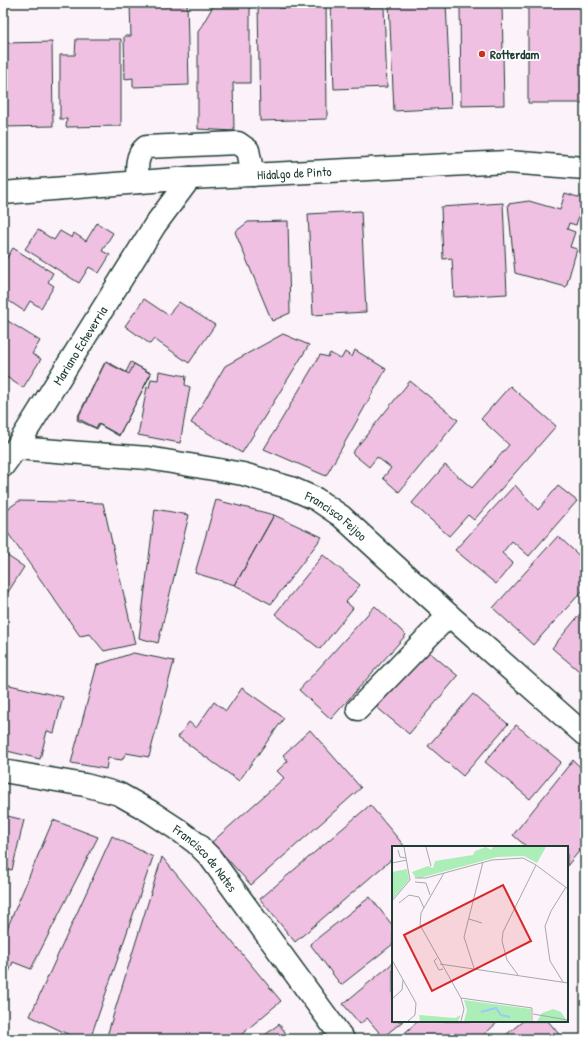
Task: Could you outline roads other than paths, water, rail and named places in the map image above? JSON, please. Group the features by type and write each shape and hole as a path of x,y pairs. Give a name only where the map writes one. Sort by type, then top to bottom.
{"street":[{"path":"138,182 138,157 141,151 146,147 238,143 248,150 253,175"},
{"name":"Hidalgo de Pinto","path":"3,193 190,178 508,162 585,168"},
{"name":"Mariano Echeverria","path":"3,466 16,448 155,225 190,178"},
{"name":"Mariano Echeverria","path":"138,182 156,199 159,207 155,225"},
{"name":"Francisco Feijoo","path":"16,448 148,458 243,474 291,488 316,499 341,516 449,615 585,735"},
{"path":"358,709 449,615"},
{"name":"Francisco de Nates","path":"3,771 85,785 119,794 151,812 196,843 210,857 343,1039"}],"place":[{"name":"Rotterdam","path":"482,54"}]}
